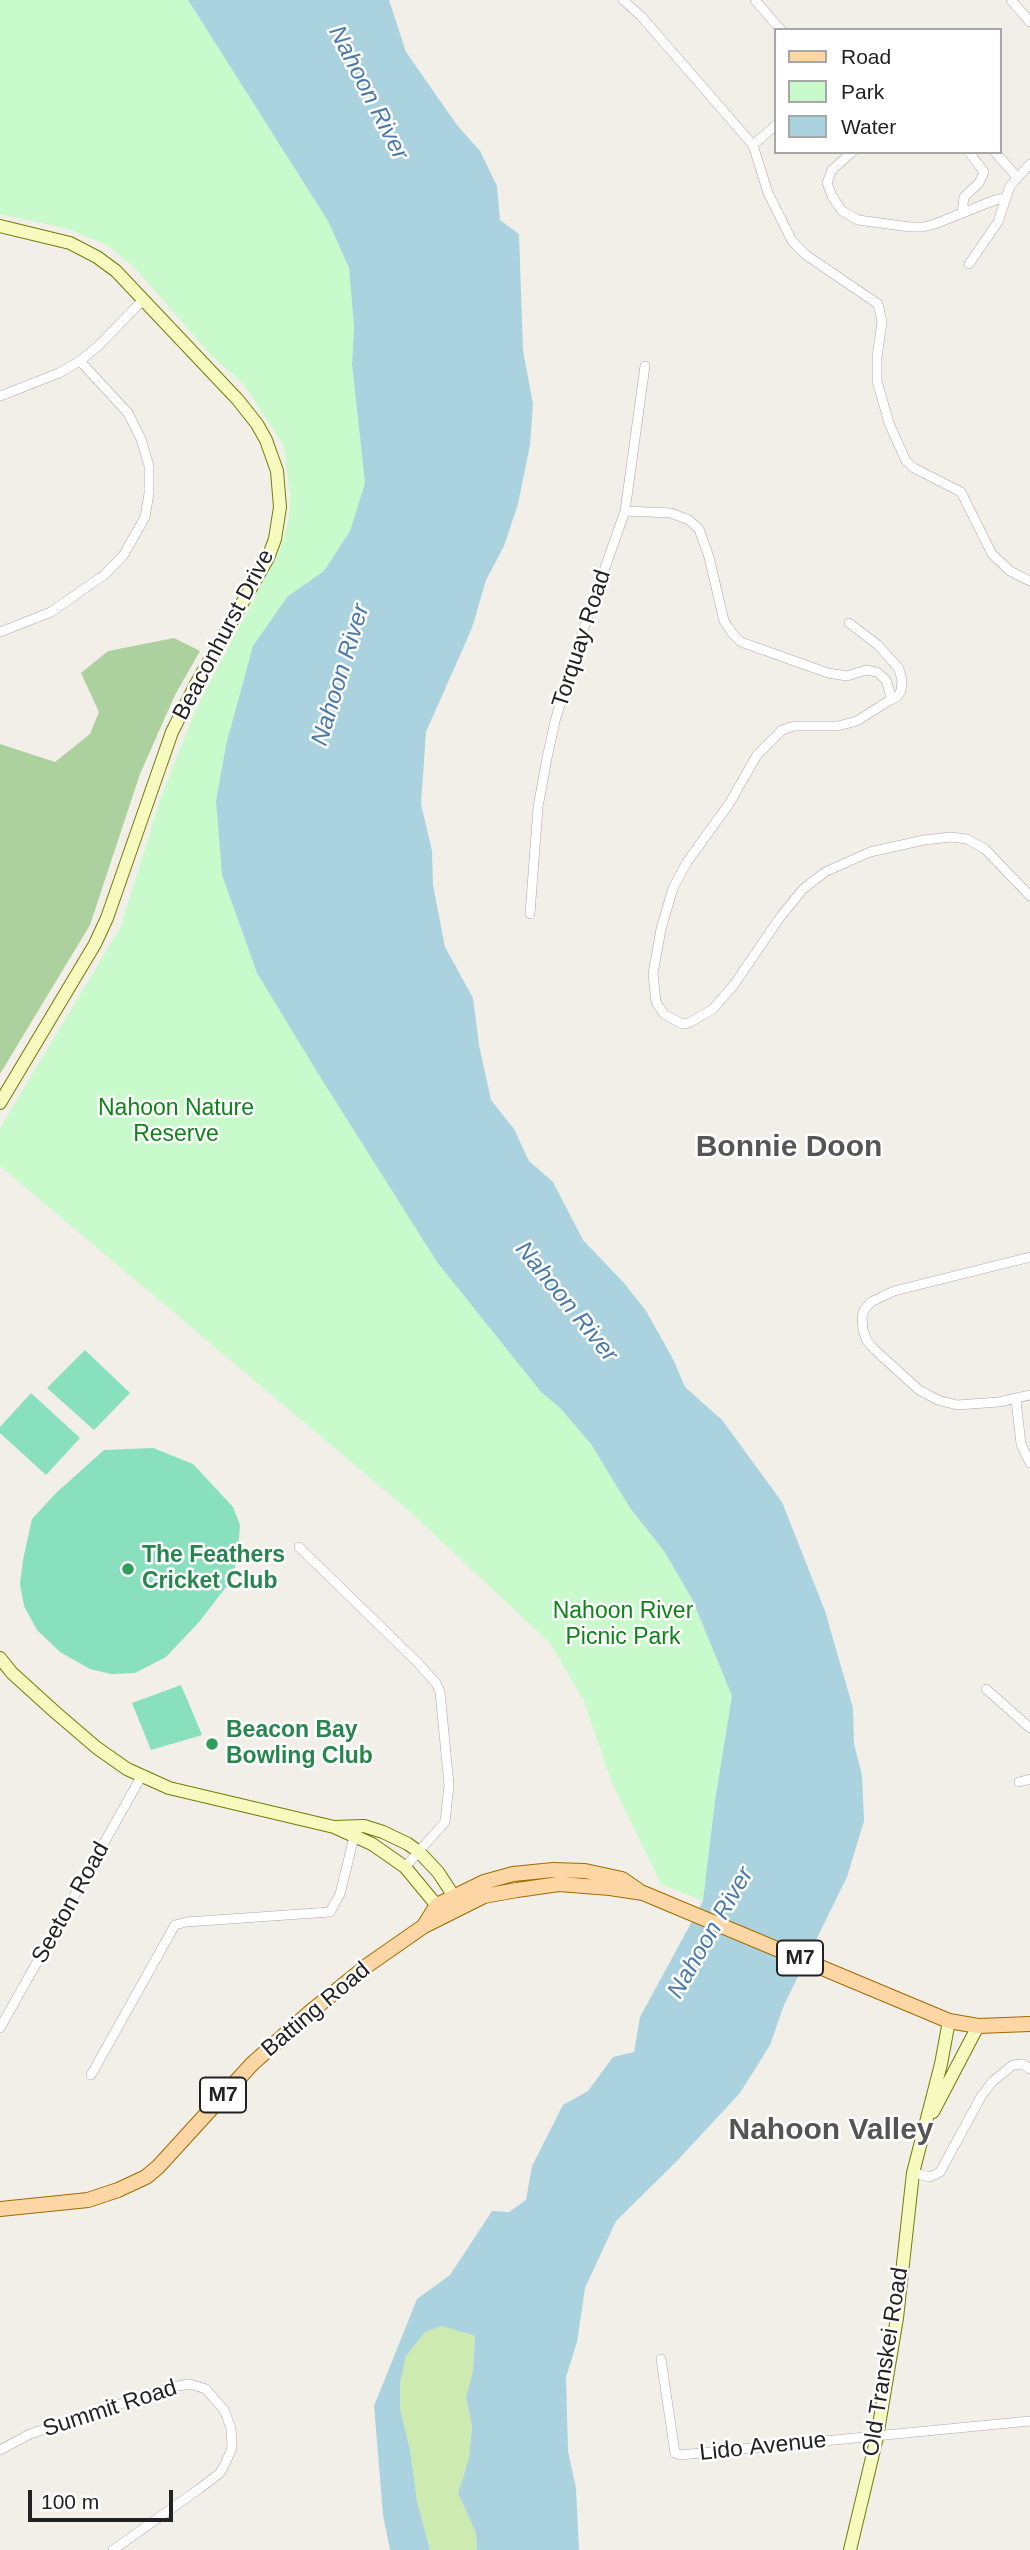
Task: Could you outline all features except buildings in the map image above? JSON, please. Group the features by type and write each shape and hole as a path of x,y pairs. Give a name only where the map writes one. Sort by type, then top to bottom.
{"main road":[{"name":"Batting Road","path":"0,2209 88,2200 118,2190 146,2176 158,2167 252,2064 309,2013 368,1965 458,1901 559,1884 643,1893 949,2021"},
{"path":"949,2021 978,2026 1030,2024"}],"street":[{"path":"623,0 641,16 753,145 768,193 792,241 806,255 878,304 882,322 877,380 889,423 906,461 914,468 961,492 992,554 1010,571 1030,581"},
{"path":"755,0 779,28"},
{"path":"1011,0 1030,22"},
{"path":"753,145 774,127"},
{"path":"850,154 832,170 827,183 836,203 848,216 872,223 910,227 936,224 1006,198"},
{"path":"962,214 964,197 979,183 984,172 970,154"},
{"path":"997,154 1017,177"},
{"path":"969,264 992,232 1010,186 1030,164"},
{"name":"Beaconhurst Drive","path":"0,226 56,239 83,249 116,271 238,400 257,424 277,471 279,492 278,522 265,564 196,684 172,732 107,918 95,944 0,1103"},
{"path":"0,396 59,373 80,361 143,300"},
{"path":"0,632 51,612 104,575 123,556 145,517 149,493 149,466 141,439 128,413 80,361"},
{"name":"Torquay Road","path":"530,914 538,807 555,721 625,511 645,366"},
{"path":"625,511 671,513 689,520 699,530 724,621 741,642 828,673 847,676 866,670 877,672 883,675 888,683 890,700"},
{"path":"849,623 878,645 899,669 901,691 897,697 865,717 845,724 788,728 778,732 762,748 729,804 687,862 673,888 661,929 653,974 654,994 659,1008 669,1018 682,1024 706,1015 723,999 776,922 803,889 825,872 870,852 924,840 951,837 967,839 992,855 1030,896"},
{"path":"1030,1257 894,1291 871,1302 862,1317 867,1341 919,1390 946,1404 1016,1400 1030,1395"},
{"path":"1016,1400 1021,1444 1030,1462"},
{"path":"299,1548 416,1661 436,1683 440,1692 449,1785 445,1822 405,1867"},
{"path":"0,1658 12,1673 97,1748 141,1777 188,1793 334,1827 384,1851 405,1867 441,1911"},
{"path":"986,1689 1030,1728"},
{"name":"Seeton Road","path":"0,2028 141,1777"},
{"path":"1019,1782 1030,1779"},
{"path":"334,1827 372,1828 419,1852 438,1872 458,1901"},
{"path":"92,2075 173,1927 186,1922 330,1912 340,1894 354,1837"},
{"name":"Old Transkei Road","path":"850,2550 877,2437 897,2318 913,2173 941,2064 949,2021"},
{"name":"Old Transkei Road","path":"924,2128 978,2026"},
{"path":"913,2173 930,2177 940,2172 982,2095 993,2081 1002,2071 1013,2066 1023,2064 1030,2069"},
{"name":"Lido Avenue","path":"661,2359 677,2455 1030,2421"},
{"name":"Summit Road","path":"0,2451 30,2434 171,2387 190,2384 206,2389 224,2410 231,2428 232,2448 220,2473 113,2550"}],"green space":[{"name":"Nahoon Nature Reserve","path":"0,0 188,0 328,221 349,268 354,327 352,366 365,483 350,531 324,571 288,596 226,745 216,801 222,875 257,973 437,1262 541,1392 560,1408 591,1444 630,1508 664,1551 692,1599 732,1696 715,1800 703,1901 661,1884 611,1781 584,1701 550,1643 407,1509 0,1166 0,1128 121,926 161,797 195,711 281,548 289,519 290,497 284,446 244,385 209,353 136,269 107,245 68,229 0,214"},
{"path":"174,638 200,651 175,695 140,774 90,925 0,1074 0,744 55,762 90,734 99,712 81,673 108,651"},
{"path":"85,1350 130,1393 94,1430 47,1388"},
{"path":"31,1393 80,1438 46,1475 0,1433 0,1427"},
{"name":"The Feathers Cricket Club","path":"153,1448 193,1464 233,1507 240,1525 233,1578 199,1622 166,1657 135,1673 111,1674 90,1669 60,1652 37,1630 24,1606 20,1584 23,1560 32,1519 56,1493 104,1450"},
{"path":"181,1685 202,1735 151,1750 132,1703"},
{"path":"442,2326 475,2336 473,2371 466,2397 472,2427 469,2458 458,2493 476,2533 477,2550 430,2550 417,2501 410,2450 400,2408 400,2384 406,2356 425,2332"}],"water":[{"name":"Nahoon River","path":"188,0 389,0 406,52 457,125 480,151 497,186 500,220 519,234 523,350 533,404 530,445 518,504 504,546 486,580 472,628 426,732 421,804 432,851 433,885 445,947 473,998 479,1045 491,1100 514,1129 529,1161 553,1182 583,1240 624,1283 646,1311 673,1359 685,1387 722,1420 782,1502 825,1611 853,1708 854,1744 862,1775 864,1821 847,1877 784,2005 770,2045 740,2093 616,2221 585,2288 577,2342 566,2377 568,2451 576,2488 579,2550 477,2550 476,2533 458,2493 469,2458 472,2427 466,2397 473,2371 475,2336 442,2326 425,2332 406,2356 400,2384 400,2408 410,2450 417,2501 430,2550 390,2550 383,2515 374,2406 417,2299 450,2275 492,2211 509,2212 526,2200 532,2166 563,2105 588,2091 613,2057 634,2052 640,2017 703,1901 715,1800 732,1696 692,1599 664,1551 630,1508 591,1444 560,1408 541,1392 437,1262 319,1075 257,973 222,875 216,801 226,745 253,646 288,596 324,571 350,531 365,483 352,365 354,327 349,268 328,221"}],"place":[{"name":"The Feathers Cricket Club","path":"128,1569"},
{"name":"Beacon Bay Bowling Club","path":"212,1744"}],"district":[{"name":"Bonnie Doon","path":"789,1148"},
{"name":"Nahoon Valley","path":"831,2131"}],"park label":[{"name":"Nahoon River Picnic Park","path":"623,1625"}]}
